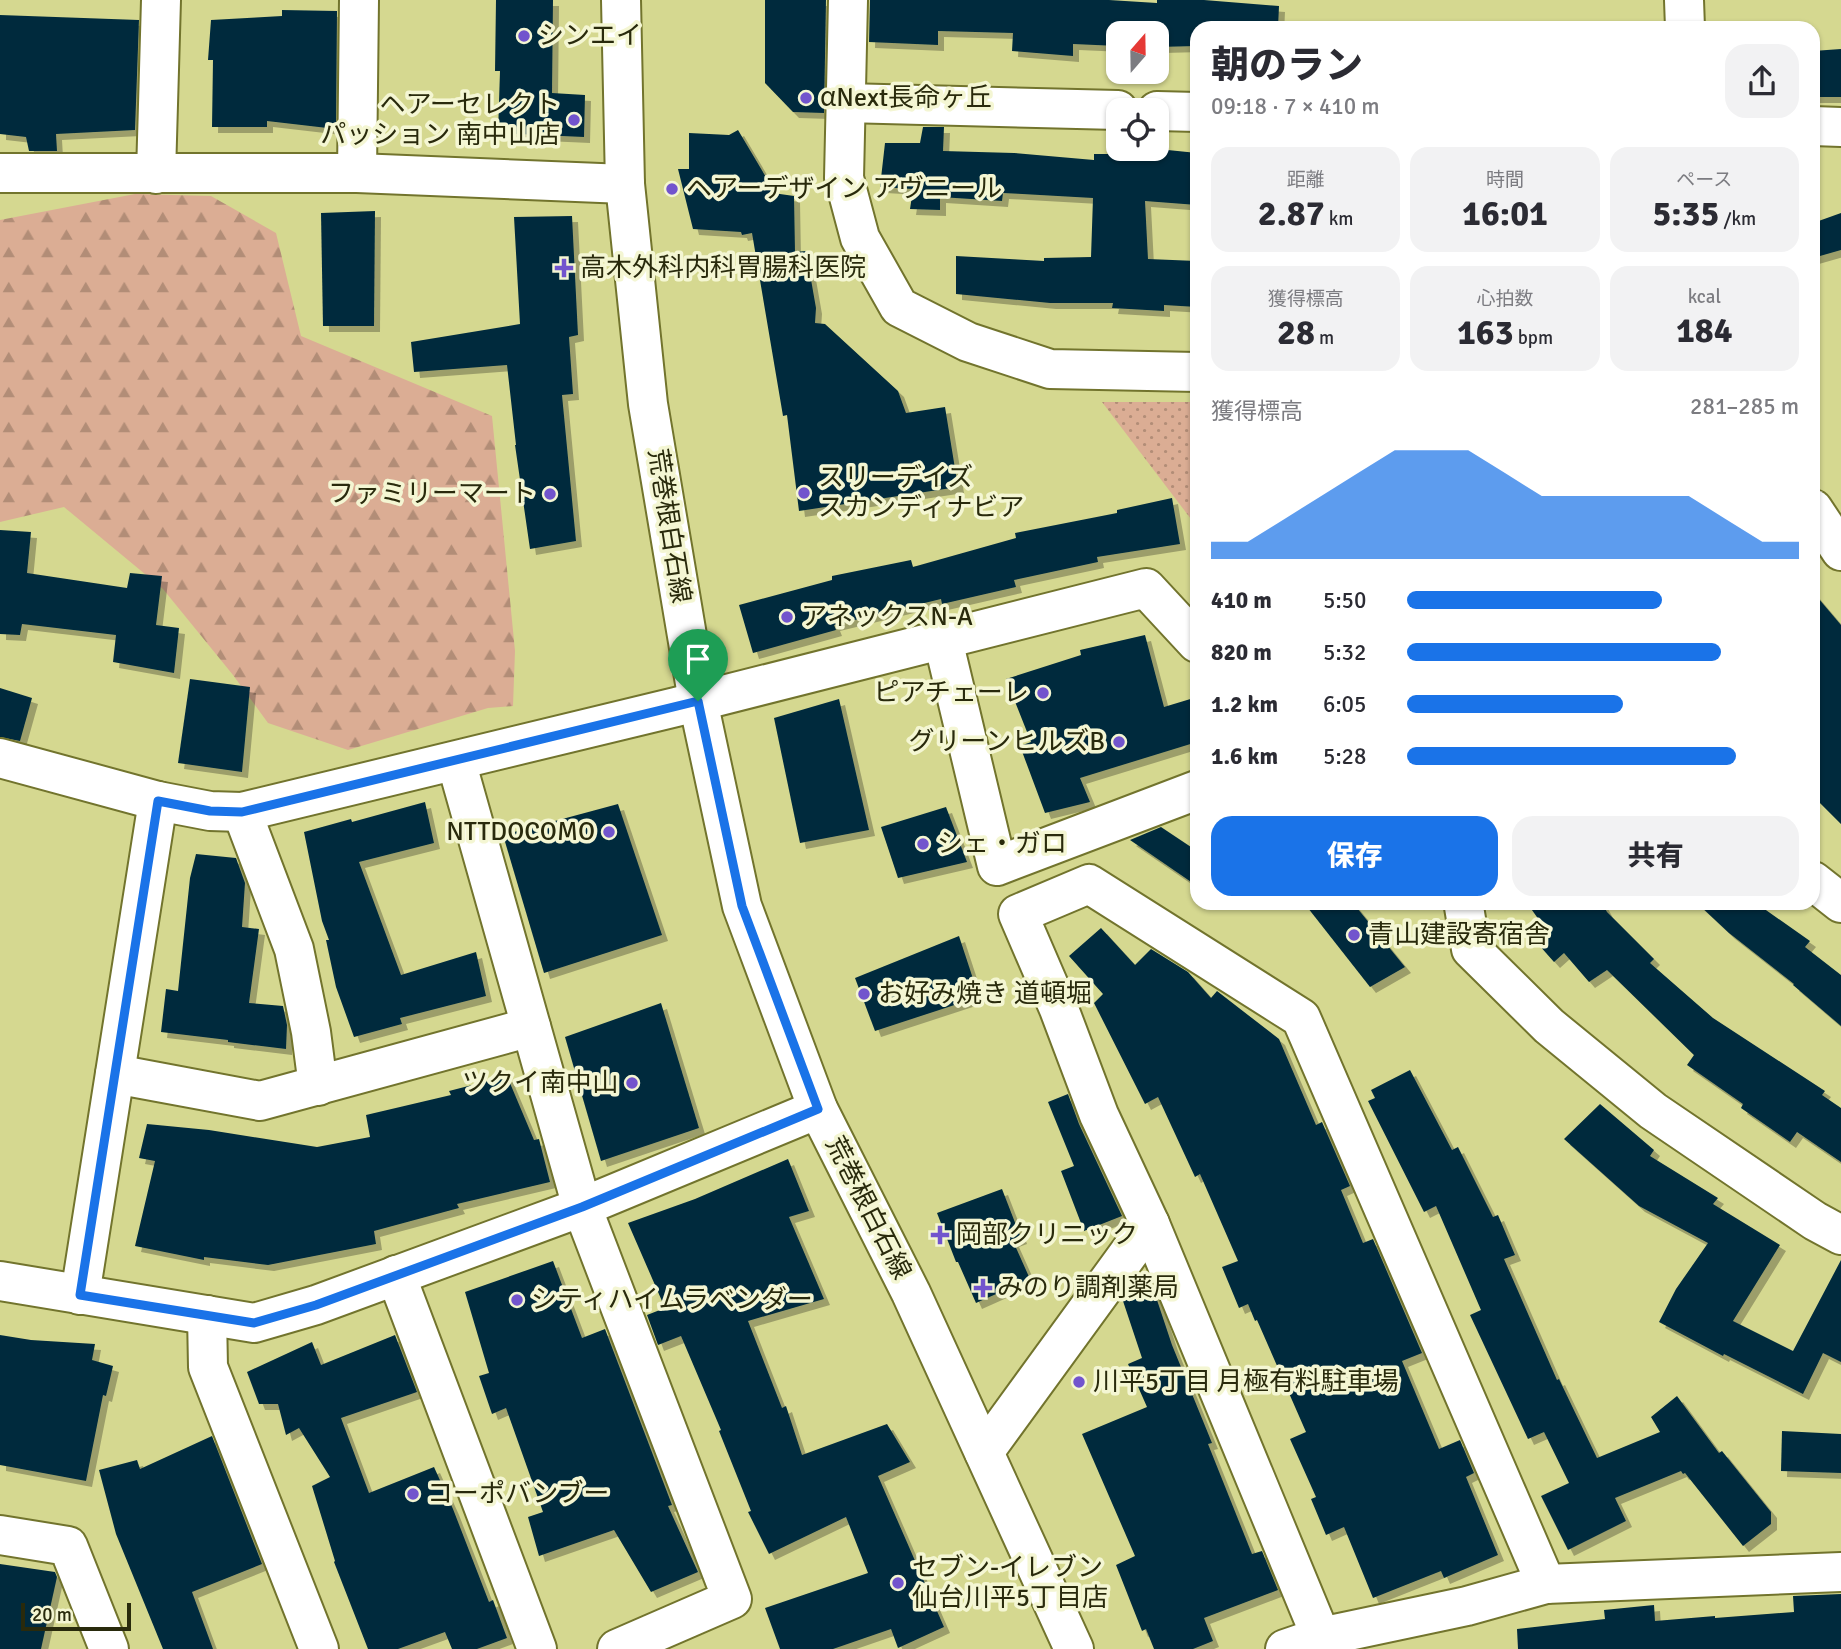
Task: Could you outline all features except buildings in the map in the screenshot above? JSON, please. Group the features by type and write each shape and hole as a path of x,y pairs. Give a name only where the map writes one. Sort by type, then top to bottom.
{"street":[{"path":"156,174 161,0"},
{"path":"357,173 359,0"},
{"name":"荒巻根白石線","path":"621,0 625,184 648,404 698,701 742,906 818,1109 911,1293 1074,1649"},
{"path":"848,0 844,178 860,238 899,307 968,342 1050,369 1190,372"},
{"path":"1685,0 1685,21"},
{"path":"845,103 1106,110"},
{"path":"1169,112 1190,113"},
{"path":"1820,126 1841,127"},
{"path":"0,173 357,173 625,184"},
{"path":"1820,520 1841,551"},
{"path":"0,758 158,801 210,811 242,812 1146,588 1190,635"},
{"path":"943,639 997,866 1190,793"},
{"path":"456,761 582,1207 732,1599 617,1649"},
{"path":"80,1295 158,801"},
{"path":"242,812 294,949 311,1032 318,1086"},
{"path":"1323,1643 1150,1224 1099,1115 1059,1009 1018,914 1089,884 1301,1018 1546,1584"},
{"path":"1820,886 1841,903"},
{"path":"1464,910 1471,949 1549,1026 1653,1111 1815,1221 1841,1235"},
{"path":"115,1074 260,1101 531,1027"},
{"path":"0,1281 254,1323 316,1305 582,1207 818,1109"},
{"path":"984,1452 1150,1224"},
{"path":"396,1275 537,1649"},
{"path":"207,1315 208,1367 319,1649"},
{"path":"0,1535 68,1546 109,1649"},
{"path":"1284,1649 1323,1643 1546,1584 1841,1572"}],"green space":[{"path":"135,194 211,196 276,233 301,336 492,416 515,651 513,706 488,708 348,750 268,723 163,589 64,507 0,522 0,220"},
{"path":"1102,402 1190,402 1190,518"}],"place":[{"name":"シンエイ","path":"524,36"},
{"name":"αNext長命ヶ丘","path":"806,98"},
{"name":"ヘアーセレクト パッション 南中山店","path":"574,120"},
{"name":"ヘアーデザイン アヴニール","path":"672,189"},
{"name":"高木外科内科胃腸科医院","path":"564,268"},
{"name":"スリーデイズ スカンディナビア","path":"804,493"},
{"name":"ファミリーマート","path":"550,494"},
{"name":"アネックスN-A","path":"787,617"},
{"name":"ピアチェーレ","path":"1043,693"},
{"name":"グリーンヒルズB","path":"1119,742"},
{"name":"NTTDOCOMO","path":"609,832"},
{"name":"シェ・ガロ","path":"923,844"},
{"name":"青山建設寄宿舎","path":"1354,935"},
{"name":"お好み焼き 道頓堀","path":"864,994"},
{"name":"ツクイ南中山","path":"632,1083"},
{"name":"岡部クリニック","path":"940,1235"},
{"name":"みのり調剤薬局","path":"983,1288"},
{"name":"シティハイムラベンダー","path":"517,1300"},
{"name":"川平5丁目 月極有料駐車場","path":"1079,1382"},
{"name":"コーポバンブー","path":"413,1494"},
{"name":"セブン-イレブン 仙台川平5丁目店","path":"898,1583"}],"route":[{"path":"698,701 742,906 818,1109 582,1207 316,1305 254,1323 80,1295 158,801 210,811 242,812 698,701"}]}
